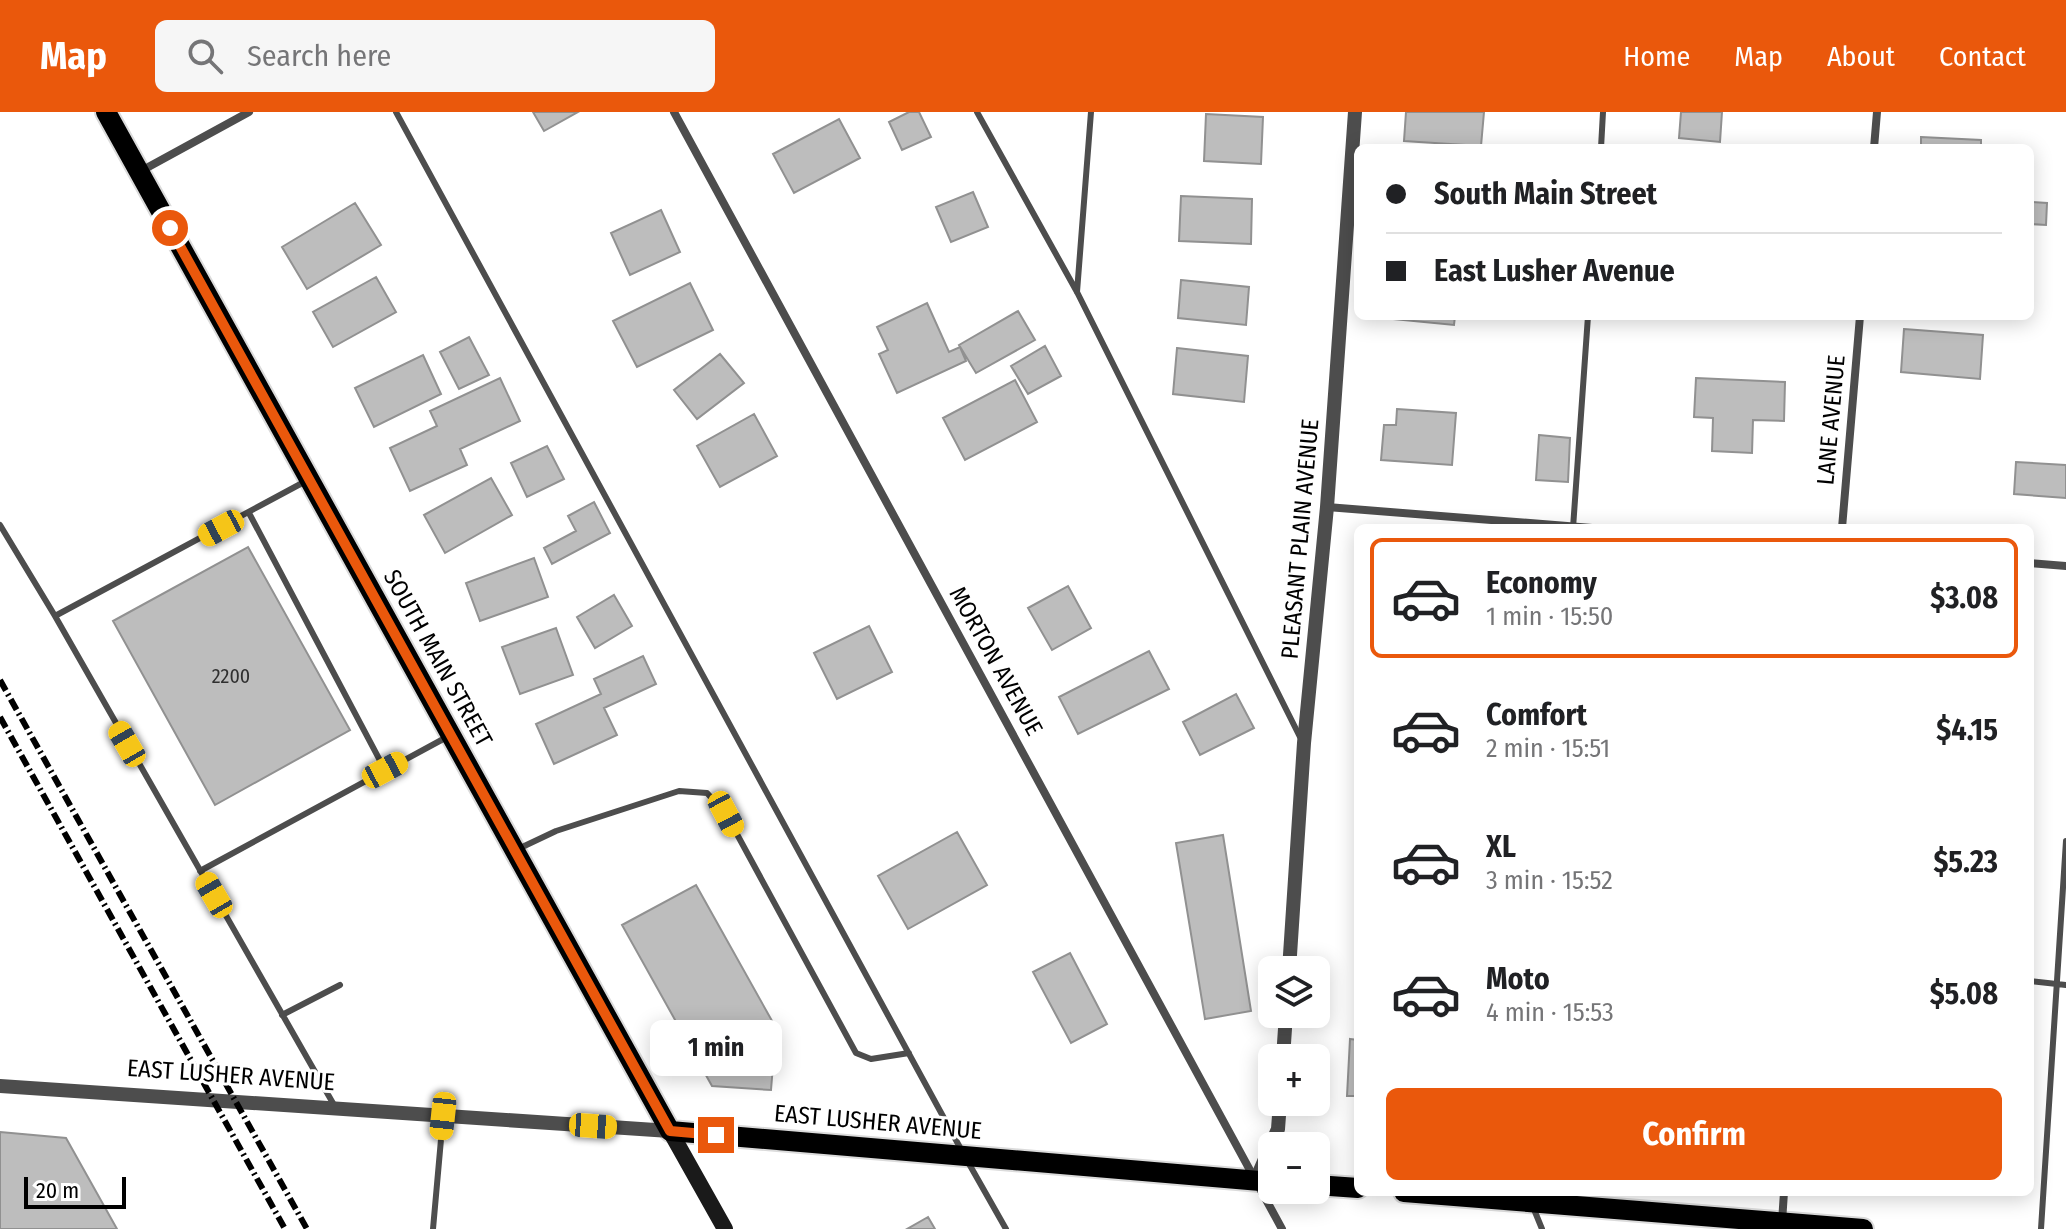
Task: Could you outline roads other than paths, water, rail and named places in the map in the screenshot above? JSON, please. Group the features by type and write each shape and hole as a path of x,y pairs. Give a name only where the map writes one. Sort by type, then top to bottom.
{"main road":[{"name":"SOUTH MAIN STREET","path":"106,112 725,1229"},
{"name":"EAST LUSHER AVENUE","path":"670,1131 1258,1180"},
{"path":"1330,1186 1354,1188"},
{"path":"1506,1196 1782,1222 1806,1227 1863,1229"}],"street":[{"path":"139,172 249,112"},
{"name":"MORTON AVENUE","path":"674,112 1258,1170"},
{"name":"PLEASANT PLAIN AVENUE","path":"1290,956 1304,743 1327,507 1355,112"},
{"path":"1874,144 1877,112"},
{"name":"LANE AVENUE","path":"1842,524 1860,320"},
{"path":"1327,507 1536,524"},
{"path":"2034,563 2066,566"},
{"name":"EAST LUSHER AVENUE","path":"0,1086 670,1131"},
{"path":"1782,1222 1784,1196"},
{"name":"MORTON AVENUE","path":"1273,1204 1282,1229"}],"lane":[{"path":"396,112 1006,1229"},
{"path":"977,112 1077,292 1304,743"},
{"path":"1077,292 1091,112"},
{"path":"1601,144 1603,112"},
{"path":"1573,524 1588,320"},
{"path":"55,616 309,479"},
{"path":"249,513 385,770"},
{"path":"0,525 335,1108"},
{"path":"200,871 451,735"},
{"path":"514,850 556,831 679,791 707,793 726,814 856,1053 871,1059 909,1053"},
{"path":"2041,1229 2066,841"},
{"path":"2034,981 2066,985"},
{"path":"282,1015 340,985"},
{"path":"433,1229 443,1116"},
{"path":"1531,1197 1542,1229"}],"railway":[{"path":"0,680 307,1229"},
{"path":"0,717 285,1229"}]}
